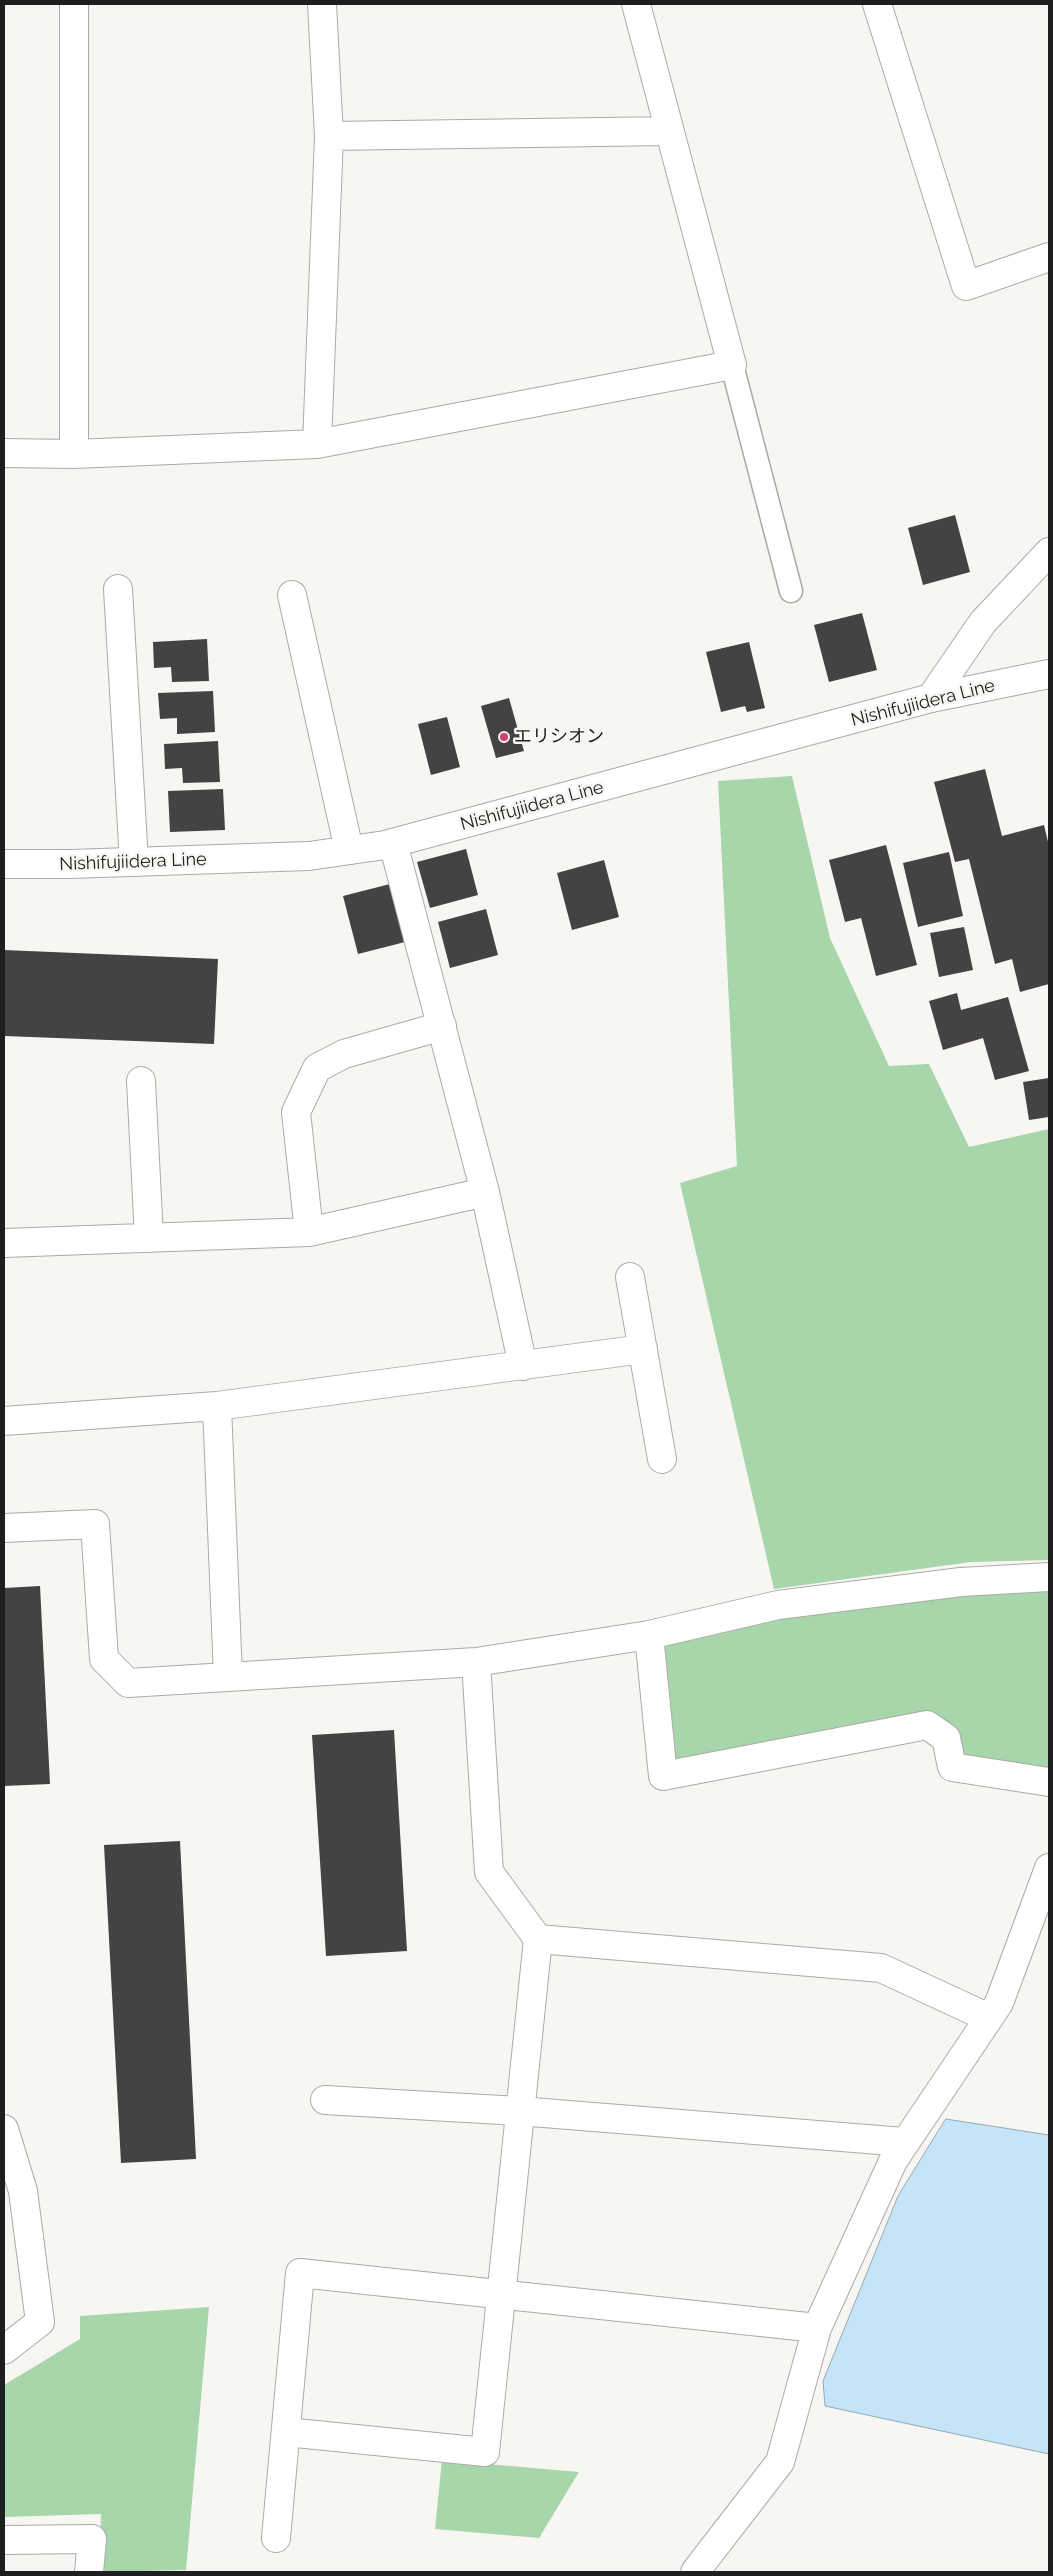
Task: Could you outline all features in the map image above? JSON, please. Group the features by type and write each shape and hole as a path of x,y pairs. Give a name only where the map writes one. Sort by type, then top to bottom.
{"street":[{"path":"74,4 74,454"},
{"path":"317,444 328,136 322,4"},
{"path":"4,453 74,454 317,444 732,365 636,4"},
{"path":"877,4 966,286 1049,257"},
{"path":"328,136 669,131"},
{"path":"931,698 983,622 1049,552"},
{"path":"118,589 134,862"},
{"path":"292,595 350,850"},
{"name":"Nishifujiidera Line","path":"4,864 309,856 393,843 931,698 1049,674"},
{"path":"393,843 485,1192 523,1366"},
{"path":"309,1232 296,1112 318,1068 344,1054 442,1026"},
{"path":"141,1081 149,1238"},
{"path":"4,1243 309,1232 485,1192"},
{"path":"630,1277 662,1459"},
{"path":"4,1421 217,1406 523,1366 643,1348"},
{"path":"217,1406 228,1677"},
{"path":"4,1528 94,1524 104,1659 128,1683 476,1662 649,1635 778,1605 960,1582 1049,1577"},
{"path":"649,1635 663,1776 927,1725 946,1738 952,1767 1049,1782"},
{"path":"286,2432 485,2452 538,1939 489,1872 476,1662"},
{"path":"695,2572 780,2462 817,2328 893,2160 999,2003 1049,1868"},
{"path":"538,1939 881,1968 989,2018"},
{"path":"326,2100 519,2112 904,2142"},
{"path":"4,2129 24,2191 40,2322 4,2350"},
{"path":"276,2538 300,2273 817,2328"},
{"path":"4,2540 92,2539 89,2572"}],"lane":[{"path":"732,365 791,591"}],"green space":[{"path":"792,776 830,938 889,1066 929,1064 969,1147 1049,1129 1049,1560 971,1562 774,1589 680,1183 737,1166 718,781"},
{"path":"1049,1590 1049,1769 962,1754 959,1731 927,1713 674,1761 662,1644 788,1615 942,1597"},
{"path":"209,2307 186,2570 99,2572 101,2514 4,2517 4,2385 80,2339 80,2316"},
{"path":"442,2460 579,2472 539,2538 435,2529"}],"water":[{"path":"946,2119 1049,2135 1049,2454 825,2406 823,2381 898,2196"}],"building":[{"path":"955,515 970,572 923,585 908,528"},
{"path":"862,613 877,670 829,682 814,625"},
{"path":"207,639 209,681 172,682 171,667 154,668 153,642"},
{"path":"749,642 765,708 747,712 745,706 721,712 706,652"},
{"path":"213,691 215,732 177,734 177,718 160,719 158,693"},
{"path":"509,698 524,751 496,758 481,706"},
{"path":"447,717 460,767 431,775 418,724"},
{"path":"218,741 220,782 183,783 182,768 165,769 164,744"},
{"path":"985,769 1002,836 1044,825 1049,846 1049,984 1020,992 1012,959 995,964 969,859 955,862 934,782"},
{"path":"223,789 225,830 170,832 168,791"},
{"path":"886,845 917,965 876,976 861,918 845,922 829,860"},
{"path":"466,849 478,895 430,908 417,862"},
{"path":"949,852 963,916 918,927 903,863"},
{"path":"604,860 619,917 572,930 557,873"},
{"path":"390,884 405,942 358,954 343,896"},
{"path":"486,909 498,955 450,968 438,922"},
{"path":"964,927 973,970 939,977 930,933"},
{"path":"4,950 218,959 214,1044 4,1036"},
{"path":"957,993 961,1010 1008,997 1029,1071 995,1080 983,1038 943,1050 929,1001"},
{"path":"1049,1078 1049,1117 1029,1120 1023,1082"},
{"path":"40,1586 50,1784 4,1786 4,1588"},
{"path":"394,1730 407,1951 326,1956 312,1735"},
{"path":"180,1841 196,2159 121,2163 104,1845"}],"place":[{"name":"エリシオン","path":"504,737"}]}
